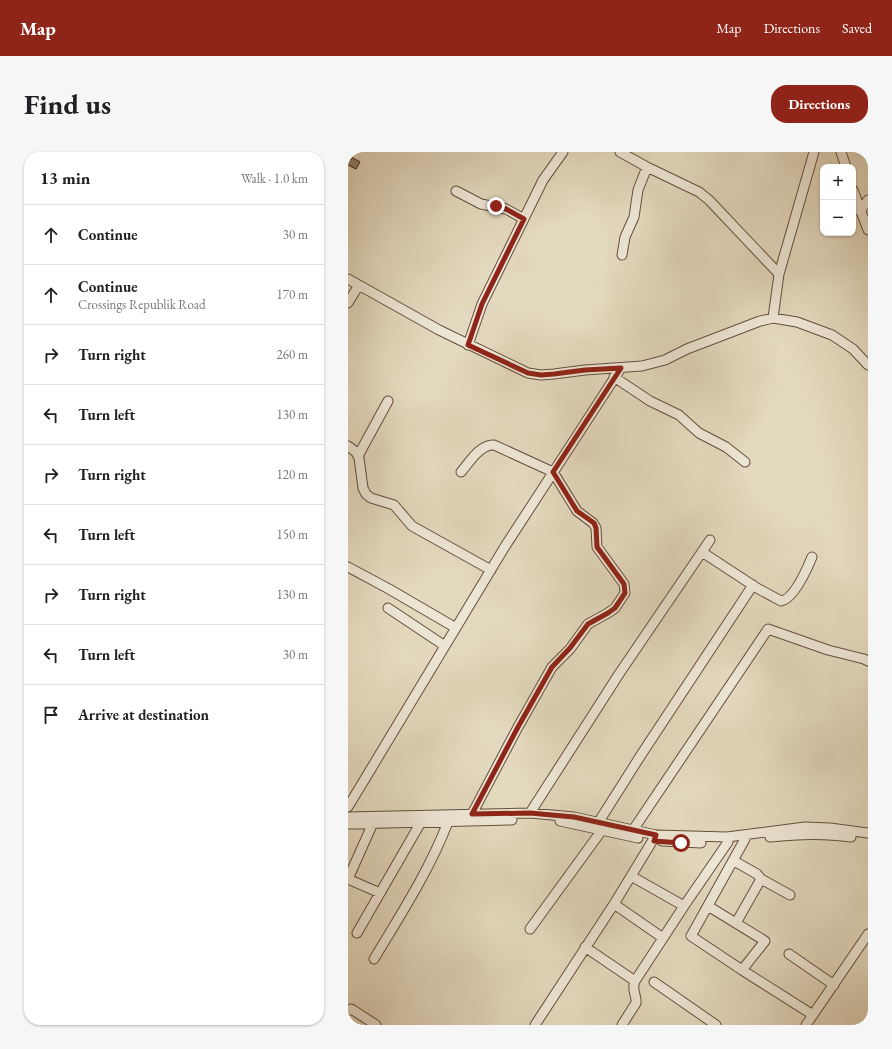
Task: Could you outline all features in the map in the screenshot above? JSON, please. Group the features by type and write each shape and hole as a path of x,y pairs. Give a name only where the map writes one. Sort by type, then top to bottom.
{"street":[{"path":"468,345 482,304 543,180 563,152"},
{"path":"620,152 699,192 709,200 779,274"},
{"path":"773,318 779,274 814,152"},
{"path":"841,152 845,164"},
{"path":"622,255 625,237 634,217 638,190 647,167"},
{"path":"456,191 480,204 506,209 524,219"},
{"path":"856,195 864,210 868,230"},
{"path":"864,210 868,200"},
{"path":"348,279 468,345 528,373 541,375 642,366 665,360 687,349 773,318 797,322 832,335 853,349 868,365"},
{"path":"348,303 359,285"},
{"path":"348,807 491,570 621,368"},
{"path":"614,378 650,401 679,415 699,433 726,448 745,462"},
{"path":"358,456 388,401"},
{"path":"461,472 474,456 488,444 494,445 553,472 577,511 592,521 595,525 597,547 624,584 625,593 612,611 588,624 570,648 552,667 472,814"},
{"path":"348,446 356,452 358,456 363,488 366,494 371,498 394,505 412,526 491,570"},
{"path":"530,813 615,680 710,540"},
{"path":"702,552 753,585 778,600 783,601 796,588 812,557"},
{"path":"348,567 456,628"},
{"path":"530,929 600,827 640,755 753,585"},
{"path":"388,608 445,646"},
{"path":"633,830 768,629 828,650 864,659 868,662"},
{"path":"348,817 530,813 574,817 600,827 633,830 655,838 727,837 806,827 830,828 868,833"},
{"path":"348,824 550,820 600,827 681,843 728,842 800,834 821,834 868,839"},
{"path":"357,933 421,822"},
{"path":"374,960 418,888 440,844 448,822"},
{"path":"373,823 348,879 380,893"},
{"path":"535,1025 655,838"},
{"path":"745,840 691,936 813,1015"},
{"path":"622,1025 636,1003 633,990 634,981 728,842"},
{"path":"734,861 790,896"},
{"path":"631,876 684,906"},
{"path":"736,923 761,879"},
{"path":"614,904 663,938"},
{"path":"708,906 764,941 742,970"},
{"path":"806,1025 868,935"},
{"path":"585,947 634,981"},
{"path":"789,954 834,984"},
{"path":"654,982 716,1025"},
{"path":"349,1008 376,1025"}],"building":[{"path":"353,158 360,162 356,169 348,165 348,161"}],"route":[{"path":"496,206 502,207 524,219 482,304 468,345 499,358 528,373 541,375 621,368 553,472 574,508 594,523 596,528 596,544 598,550 624,584 625,593 615,608 590,622 585,627 570,648 547,674 472,814 530,813 574,817 656,835 654,841 681,843"}]}
